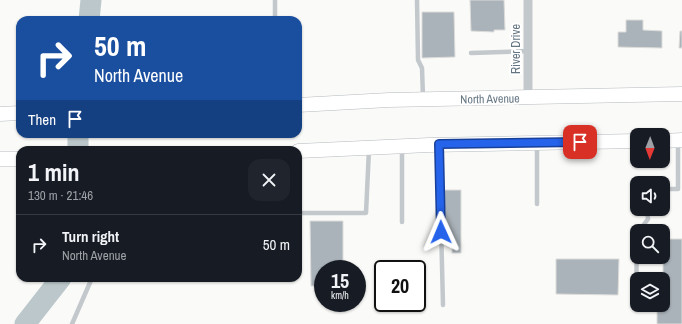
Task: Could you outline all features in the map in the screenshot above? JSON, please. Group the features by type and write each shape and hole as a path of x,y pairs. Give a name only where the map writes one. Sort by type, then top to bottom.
{"main road":[{"name":"North Avenue","path":"302,105 423,100 528,99 682,94"},
{"path":"0,114 16,113"},
{"path":"670,141 680,140"},
{"path":"302,151 439,144 630,141"},
{"path":"0,159 16,159"}],"street":[{"name":"River Drive","path":"528,0 528,99"}],"lane":[{"path":"275,0 275,16"},
{"path":"416,0 418,60 422,68 423,100"},
{"path":"471,53 528,51"},
{"path":"670,189 678,189 680,140"},
{"path":"536,204 537,143"},
{"path":"439,144 442,306"},
{"path":"402,146 402,222"},
{"path":"302,213 366,213 369,148"},
{"path":"72,324 90,282"}],"building":[{"path":"470,0 504,0 505,30 494,30 494,32 471,31"},
{"path":"422,12 454,12 455,57 422,58"},
{"path":"626,20 643,20 643,30 662,31 662,48 618,47 618,32 626,32"},
{"path":"680,31 682,31 682,48 679,48"},
{"path":"442,190 461,190 461,253 452,253 452,245 445,245 445,209 442,209"},
{"path":"310,221 343,221 343,260 314,260 314,286 311,286"},
{"path":"670,239 682,239 682,324 657,324 657,312 670,312 670,272 663,272 663,264 670,264"},
{"path":"556,259 619,259 618,295 556,294"}],"waterway":[{"path":"89,16 91,0"},
{"path":"78,138 78,146"},
{"path":"25,324 58,282"}],"route":[{"path":"441,232 439,144 580,142"}]}
